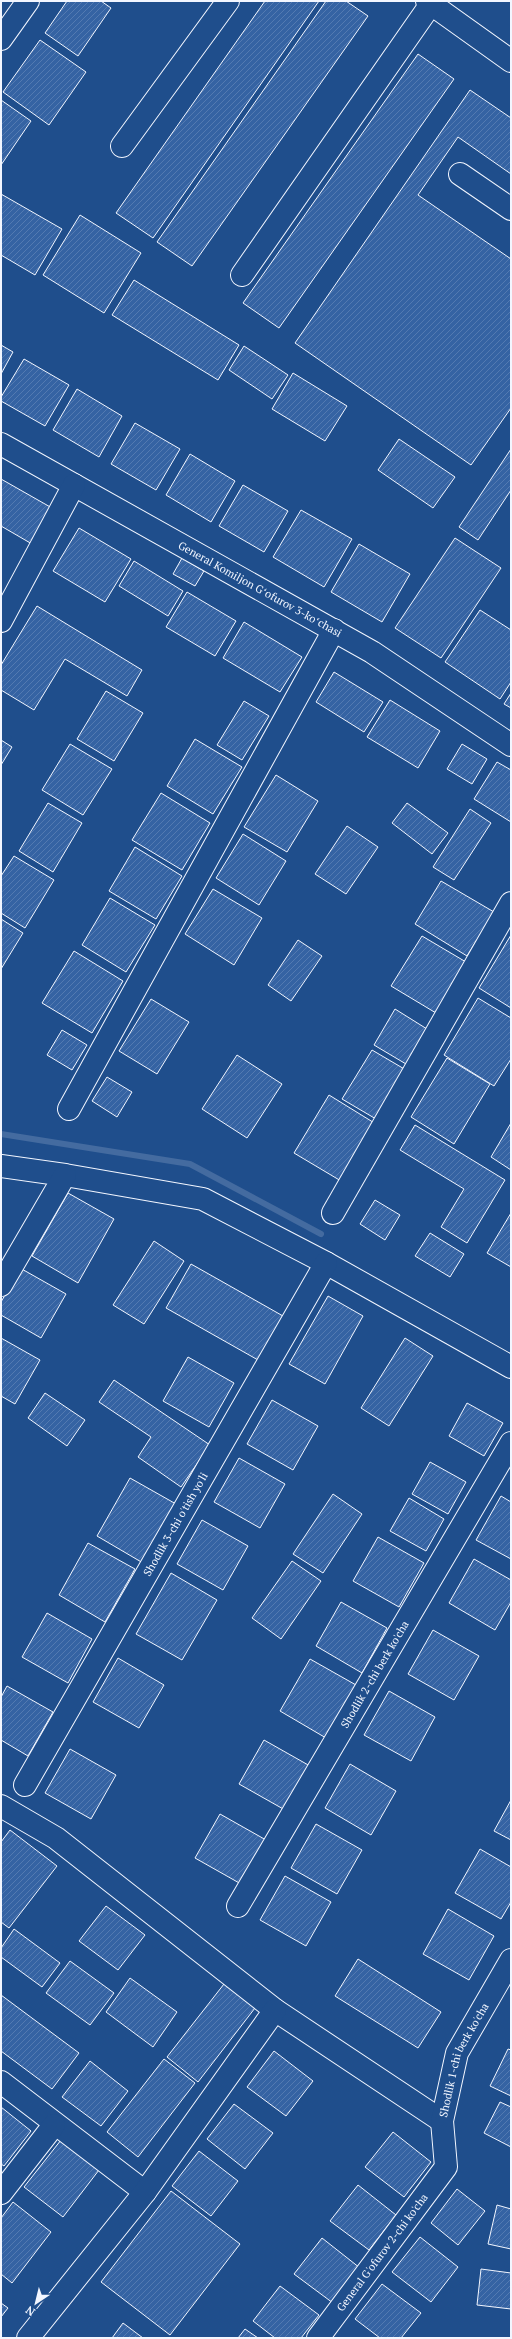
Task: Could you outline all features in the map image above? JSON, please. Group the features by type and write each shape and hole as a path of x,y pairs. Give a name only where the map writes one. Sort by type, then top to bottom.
{"street":[{"path":"1,39 28,1"},
{"path":"122,146 228,1"},
{"path":"242,275 429,2 511,61"},
{"path":"460,174 511,210"},
{"name":"General Komiljon Gʻofurov 3-koʻchasi","path":"1,444 372,652 511,745"},
{"path":"1,620 74,485"},
{"path":"69,1109 334,630"},
{"path":"333,1213 511,903"},
{"path":"1,1166 65,1174 203,1199 326,1263 511,1367"},
{"path":"1,1285 65,1174"},
{"name":"Shodlik 3-chi o'tish yo'li","path":"25,1785 326,1263"},
{"name":"Shodlik 2-chi berk ko'cha","path":"238,1906 511,1443"},
{"path":"1,1806 56,1838 275,2010 442,2121"},
{"name":"Shodlik 1-chi berk ko'cha","path":"446,2167 442,2121 457,2053 511,1960"},
{"path":"28,2338 145,2192 275,2010"},
{"path":"1,2082 54,2125 145,2192"},
{"path":"1,2193 54,2125"},
{"name":"General G'ofurov 2-chi ko'cha","path":"318,2338 446,2167"}],"building":[{"path":"67,1 101,1 111,8 78,56 45,33"},
{"path":"265,1 319,1 153,238 116,213"},
{"path":"326,1 346,1 368,16 192,266 157,242"},
{"path":"40,40 86,72 49,125 3,92"},
{"path":"418,54 454,79 279,328 243,303"},
{"path":"470,90 511,118 511,174 458,137 418,195 511,259 511,408 471,465 295,343"},
{"path":"1,100 31,121 1,165"},
{"path":"1,194 62,229 35,275 1,255"},
{"path":"80,215 141,253 104,313 43,275"},
{"path":"134,280 239,345 218,380 112,315"},
{"path":"1,345 13,352 1,374"},
{"path":"244,346 288,375 272,399 229,370"},
{"path":"24,359 69,385 45,426 1,401 1,397"},
{"path":"293,373 347,406 325,441 272,409"},
{"path":"77,389 122,416 99,457 53,430"},
{"path":"135,423 180,449 156,490 111,464"},
{"path":"399,439 455,477 433,508 378,470"},
{"path":"511,449 511,490 478,540 459,527"},
{"path":"190,454 235,481 211,522 166,495"},
{"path":"1,479 52,508 32,544 1,526"},
{"path":"243,485 288,511 264,552 219,526"},
{"path":"301,510 352,539 324,587 273,557"},
{"path":"79,528 131,559 105,602 53,571"},
{"path":"455,538 501,568 441,658 395,628"},
{"path":"359,544 410,574 382,622 331,592"},
{"path":"182,558 204,571 195,586 173,574"},
{"path":"134,561 183,591 168,616 119,586"},
{"path":"187,592 236,621 215,656 166,627"},
{"path":"37,606 142,670 127,696 65,659 34,710 1,690 1,665"},
{"path":"480,610 511,630 511,682 500,699 445,662"},
{"path":"244,622 302,657 280,692 223,658"},
{"path":"334,672 383,702 364,732 316,702"},
{"path":"106,691 143,713 114,761 77,739"},
{"path":"511,693 511,708 504,704"},
{"path":"390,700 440,731 418,768 367,737"},
{"path":"244,701 269,716 242,760 217,745"},
{"path":"195,739 242,767 213,814 167,786"},
{"path":"1,740 12,747 1,765"},
{"path":"70,744 112,769 83,815 42,790"},
{"path":"462,744 487,759 472,784 447,769"},
{"path":"497,762 511,770 511,822 474,799"},
{"path":"276,775 318,801 287,852 244,827"},
{"path":"161,793 210,823 182,870 132,840"},
{"path":"48,803 82,823 53,872 19,851"},
{"path":"407,803 448,833 432,854 392,823"},
{"path":"470,809 491,823 454,880 433,867"},
{"path":"347,826 378,847 346,894 315,874"},
{"path":"243,834 286,861 259,905 216,878"},
{"path":"135,847 182,876 156,919 109,891"},
{"path":"14,856 54,880 25,928 1,913 1,876"},
{"path":"441,881 494,912 467,956 415,924"},
{"path":"213,889 262,918 234,965 185,934"},
{"path":"110,898 155,925 126,972 82,945"},
{"path":"1,919 23,933 1,969"},
{"path":"511,935 511,1008 479,988"},
{"path":"422,936 466,962 436,1013 391,986"},
{"path":"298,940 322,956 291,1001 268,985"},
{"path":"74,951 123,981 92,1033 42,1003"},
{"path":"478,998 511,1018 511,1059 494,1086 444,1055"},
{"path":"151,999 189,1022 157,1074 119,1051"},
{"path":"395,1009 427,1029 406,1064 374,1045"},
{"path":"62,1030 87,1045 72,1070 47,1055"},
{"path":"372,1050 406,1070 376,1119 342,1099"},
{"path":"237,1055 282,1084 247,1138 202,1109"},
{"path":"447,1058 490,1084 454,1144 411,1117"},
{"path":"107,1077 132,1092 117,1117 92,1101"},
{"path":"329,1095 376,1124 341,1181 294,1153"},
{"path":"511,1123 511,1170 491,1157"},
{"path":"415,1125 505,1180 467,1243 441,1227 464,1189 400,1150"},
{"path":"68,1193 114,1219 78,1283 32,1256"},
{"path":"375,1200 400,1215 385,1240 360,1224"},
{"path":"511,1213 511,1267 487,1253"},
{"path":"430,1233 464,1254 450,1277 415,1256"},
{"path":"154,1241 184,1261 144,1324 113,1305"},
{"path":"191,1264 283,1316 258,1360 166,1308"},
{"path":"20,1268 66,1294 41,1338 1,1315 1,1302"},
{"path":"328,1296 363,1316 325,1384 289,1364"},
{"path":"1,1338 40,1360 15,1404 1,1396"},
{"path":"405,1338 433,1356 389,1426 361,1408"},
{"path":"188,1357 234,1383 209,1427 163,1401"},
{"path":"114,1380 210,1445 181,1487 138,1457 151,1437 99,1402"},
{"path":"45,1393 85,1420 67,1446 28,1418"},
{"path":"272,1400 318,1426 293,1470 247,1444"},
{"path":"467,1403 503,1423 484,1456 449,1436"},
{"path":"239,1458 285,1484 260,1528 214,1502"},
{"path":"430,1462 466,1482 448,1514 412,1494"},
{"path":"130,1478 176,1504 143,1563 97,1536"},
{"path":"333,1494 362,1514 323,1573 293,1554"},
{"path":"501,1496 511,1502 511,1559 476,1540"},
{"path":"409,1498 444,1519 426,1551 390,1531"},
{"path":"202,1520 248,1546 223,1590 177,1564"},
{"path":"378,1537 424,1563 399,1607 353,1581"},
{"path":"88,1543 135,1569 105,1622 59,1595"},
{"path":"474,1559 511,1580 511,1602 495,1630 449,1603"},
{"path":"292,1561 321,1581 281,1639 252,1618"},
{"path":"171,1573 217,1600 182,1660 136,1634"},
{"path":"341,1602 387,1628 362,1673 316,1646"},
{"path":"47,1613 92,1639 68,1683 22,1657"},
{"path":"433,1630 479,1656 454,1700 408,1674"},
{"path":"118,1658 164,1685 139,1728 93,1702"},
{"path":"310,1659 356,1685 326,1738 280,1711"},
{"path":"7,1686 53,1712 28,1756 1,1740 1,1697"},
{"path":"389,1691 435,1717 411,1761 364,1735"},
{"path":"264,1740 310,1766 285,1810 239,1784"},
{"path":"70,1749 116,1775 91,1819 45,1793"},
{"path":"350,1764 396,1791 371,1835 325,1808"},
{"path":"511,1800 511,1840 494,1831"},
{"path":"220,1814 266,1840 241,1884 195,1858"},
{"path":"316,1824 362,1850 337,1894 291,1868"},
{"path":"10,1830 57,1866 9,1928 1,1922 1,1842"},
{"path":"480,1849 511,1867 511,1902 501,1919 455,1893"},
{"path":"285,1876 331,1902 306,1946 260,1920"},
{"path":"106,1906 145,1935 118,1970 79,1941"},
{"path":"448,1909 494,1936 469,1980 423,1954"},
{"path":"14,1929 60,1963 42,1987 1,1957 1,1948"},
{"path":"358,1959 441,2012 418,2048 335,1996"},
{"path":"70,1961 114,1993 90,2025 46,1993"},
{"path":"130,1978 177,2012 153,2047 106,2012"},
{"path":"224,1984 255,2008 198,2082 167,2057"},
{"path":"1,1995 79,2053 52,2089 1,2051"},
{"path":"508,2049 511,2050 511,2096 490,2086"},
{"path":"274,2051 313,2081 286,2116 247,2087"},
{"path":"164,2059 195,2083 138,2157 107,2132"},
{"path":"90,2061 128,2091 101,2126 62,2097"},
{"path":"500,2102 511,2107 511,2147 484,2133"},
{"path":"234,2104 273,2133 245,2169 207,2139"},
{"path":"1,2107 31,2131 4,2166 1,2164"},
{"path":"393,2132 431,2162 404,2197 365,2167"},
{"path":"61,2140 99,2170 63,2217 24,2187"},
{"path":"199,2151 238,2181 211,2216 172,2186"},
{"path":"358,2185 396,2215 369,2250 330,2221"},
{"path":"457,2189 485,2211 458,2245 431,2223"},
{"path":"171,2191 240,2244 170,2335 101,2282"},
{"path":"13,2202 51,2232 12,2283 1,2274 1,2218"},
{"path":"497,2205 511,2209 511,2249 488,2244"},
{"path":"420,2237 458,2267 431,2302 392,2272"},
{"path":"322,2238 360,2268 333,2303 294,2274"},
{"path":"481,2269 511,2273 511,2309 477,2305"},
{"path":"382,2284 421,2313 401,2338 380,2338 355,2319"},
{"path":"280,2286 319,2315 301,2338 275,2338 253,2321"},
{"path":"1,2303 8,2308 1,2317"},
{"path":"123,2323 143,2338 112,2338"},
{"path":"245,2329 258,2338 238,2338"}],"waterway":[{"path":"1,1134 190,1164 321,1234"}]}
